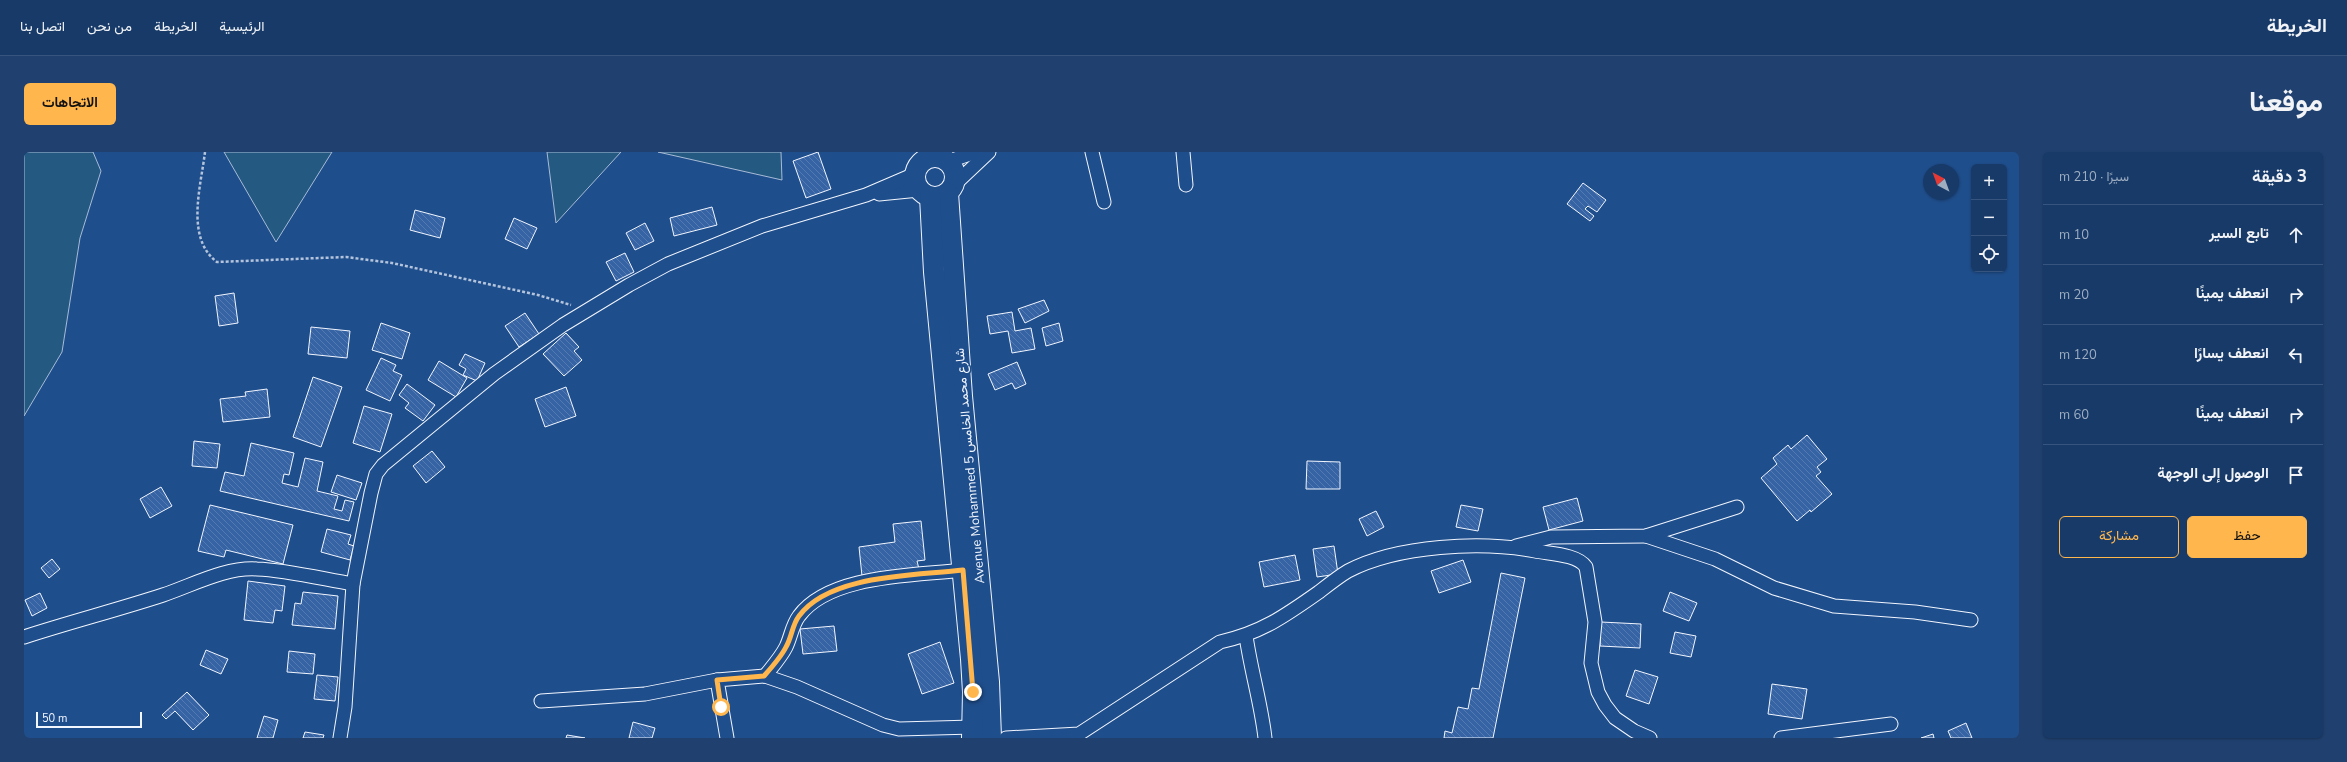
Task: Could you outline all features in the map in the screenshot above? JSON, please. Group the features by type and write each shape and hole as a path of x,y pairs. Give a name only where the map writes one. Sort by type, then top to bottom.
{"main road":[{"path":"937,156 956,175 933,188 918,165 937,156"},
{"name":"Avenue Mohammed 5 شارع محمد الخامس","path":"933,188 934,272 973,686 973,732"},
{"name":"Avenue Mohammed 5 شارع محمد الخامس","path":"933,188 962,396 989,682 991,738"}],"street":[{"path":"937,156 976,152"},
{"path":"340,738 345,707 353,584 371,493 376,474 383,464 494,374 563,325 629,285 668,264 762,226 866,195 933,188 989,152"},
{"path":"1092,152 1104,202"},
{"path":"1183,152 1186,185"},
{"path":"1512,547 1550,537 1646,536 1737,507"},
{"path":"1646,536 1715,559 1774,588 1834,606 1915,612 1971,620"},
{"path":"1006,738 1079,734 1220,642 1246,636 1285,616 1348,571 1390,556 1428,548 1512,547 1578,560 1586,567 1596,622 1591,663 1598,692 1604,705 1615,718 1650,738"},
{"path":"24,637 81,618 163,595 219,575 240,570 256,569 353,584"},
{"path":"764,676 786,647 798,617 807,606 821,596 852,583 963,570"},
{"path":"1246,636 1250,662 1262,707 1265,738"},
{"path":"541,701 645,694 717,680 764,676 797,687 884,725 899,729 973,732"},
{"path":"717,680 727,738"},
{"path":"1780,738 1891,724"}],"path":[{"path":"205,152 198,216 200,236 204,250 217,262 346,257 392,263 538,295 588,311"}],"shaded area":[{"path":"24,152 93,152 101,171 80,238 62,352 24,416"},
{"path":"224,152 332,152 276,242"},
{"path":"547,152 621,152 556,223"},
{"path":"658,152 781,152 782,180"}],"building":[{"path":"818,152 831,189 806,198 793,161"},
{"path":"1583,183 1606,200 1597,212 1588,206 1585,209 1594,216 1590,221 1567,204"},
{"path":"712,207 717,225 674,236 670,218"},
{"path":"415,210 445,218 440,238 410,230"},
{"path":"514,218 537,228 527,249 505,239"},
{"path":"645,223 654,241 635,250 626,233"},
{"path":"625,253 634,272 616,281 606,262"},
{"path":"234,293 238,323 219,326 215,296"},
{"path":"1044,300 1049,311 1025,323 1018,309"},
{"path":"1012,312 1015,331 1031,328 1035,349 1012,353 1008,331 990,334 987,316"},
{"path":"525,313 539,334 519,347 505,326"},
{"path":"381,323 410,333 402,359 372,350"},
{"path":"1059,323 1063,341 1046,346 1042,328"},
{"path":"311,327 350,331 347,358 308,354"},
{"path":"566,333 579,347 574,351 582,360 564,376 543,354"},
{"path":"465,354 485,363 477,381 463,375 466,369 459,365"},
{"path":"381,358 396,365 393,371 402,375 390,401 366,390"},
{"path":"439,361 467,378 456,397 428,380"},
{"path":"1017,362 1026,384 1015,389 1012,383 995,390 988,374"},
{"path":"313,377 342,387 321,447 293,437"},
{"path":"407,384 435,405 423,421 405,408 409,403 399,395"},
{"path":"566,387 576,416 545,427 535,399"},
{"path":"267,389 270,417 223,422 220,399 246,396 245,392"},
{"path":"364,406 392,414 380,452 353,443"},
{"path":"1807,435 1827,459 1817,467 1821,472 1816,476 1832,494 1811,512 1810,510 1797,521 1761,478 1777,464 1773,458 1788,445 1791,449"},
{"path":"194,441 220,444 217,468 192,466"},
{"path":"251,443 294,453 289,475 284,474 282,483 298,487 305,458 323,462 317,491 338,496 334,509 342,511 345,500 354,502 349,521 220,491 225,472 244,476"},
{"path":"432,451 445,467 426,483 413,466"},
{"path":"1307,461 1340,462 1340,489 1306,489"},
{"path":"337,475 362,483 356,500 331,492"},
{"path":"161,487 172,506 150,518 140,499"},
{"path":"1577,498 1583,521 1549,530 1543,507"},
{"path":"210,505 293,525 283,564 226,550 224,557 198,551"},
{"path":"1461,505 1483,509 1478,531 1456,527"},
{"path":"1376,511 1384,527 1367,536 1359,519"},
{"path":"921,521 925,560 917,561 919,569 862,576 859,547 895,542 893,524"},
{"path":"327,529 351,535 348,544 354,546 350,560 321,552"},
{"path":"1334,546 1338,574 1317,577 1313,549"},
{"path":"1295,555 1300,580 1264,587 1259,562"},
{"path":"52,559 60,569 49,578 41,568"},
{"path":"1463,560 1471,582 1439,593 1431,571"},
{"path":"1501,573 1525,578 1493,738 1444,738 1445,731 1452,733 1458,707 1468,709 1472,688 1479,689"},
{"path":"248,581 285,586 282,611 275,610 273,623 244,620"},
{"path":"303,592 338,596 335,629 292,625 295,603 301,604"},
{"path":"1670,592 1697,603 1689,621 1663,611"},
{"path":"40,593 47,608 32,616 25,600"},
{"path":"1601,622 1641,624 1640,648 1600,646"},
{"path":"834,626 837,651 803,654 800,629"},
{"path":"1675,632 1696,636 1691,657 1670,653"},
{"path":"940,642 954,683 922,694 908,654"},
{"path":"206,650 228,659 221,674 200,665"},
{"path":"289,651 315,654 313,674 287,672"},
{"path":"1635,670 1658,677 1649,704 1626,696"},
{"path":"317,675 338,677 335,701 314,699"},
{"path":"1772,684 1807,689 1802,719 1768,714"},
{"path":"187,692 209,715 193,730 175,711 166,719 162,715"},
{"path":"264,716 278,720 273,738 257,738"},
{"path":"633,722 655,728 652,738 629,738"},
{"path":"1966,723 1972,738 1951,738 1948,731"},
{"path":"305,732 324,735 323,738 303,738"},
{"path":"1933,734 1934,738 1921,738"},
{"path":"567,735 585,738 566,738"}],"route":[{"path":"721,707 717,680 764,676 786,647 798,617 807,606 821,596 852,583 963,570 973,692"}]}
